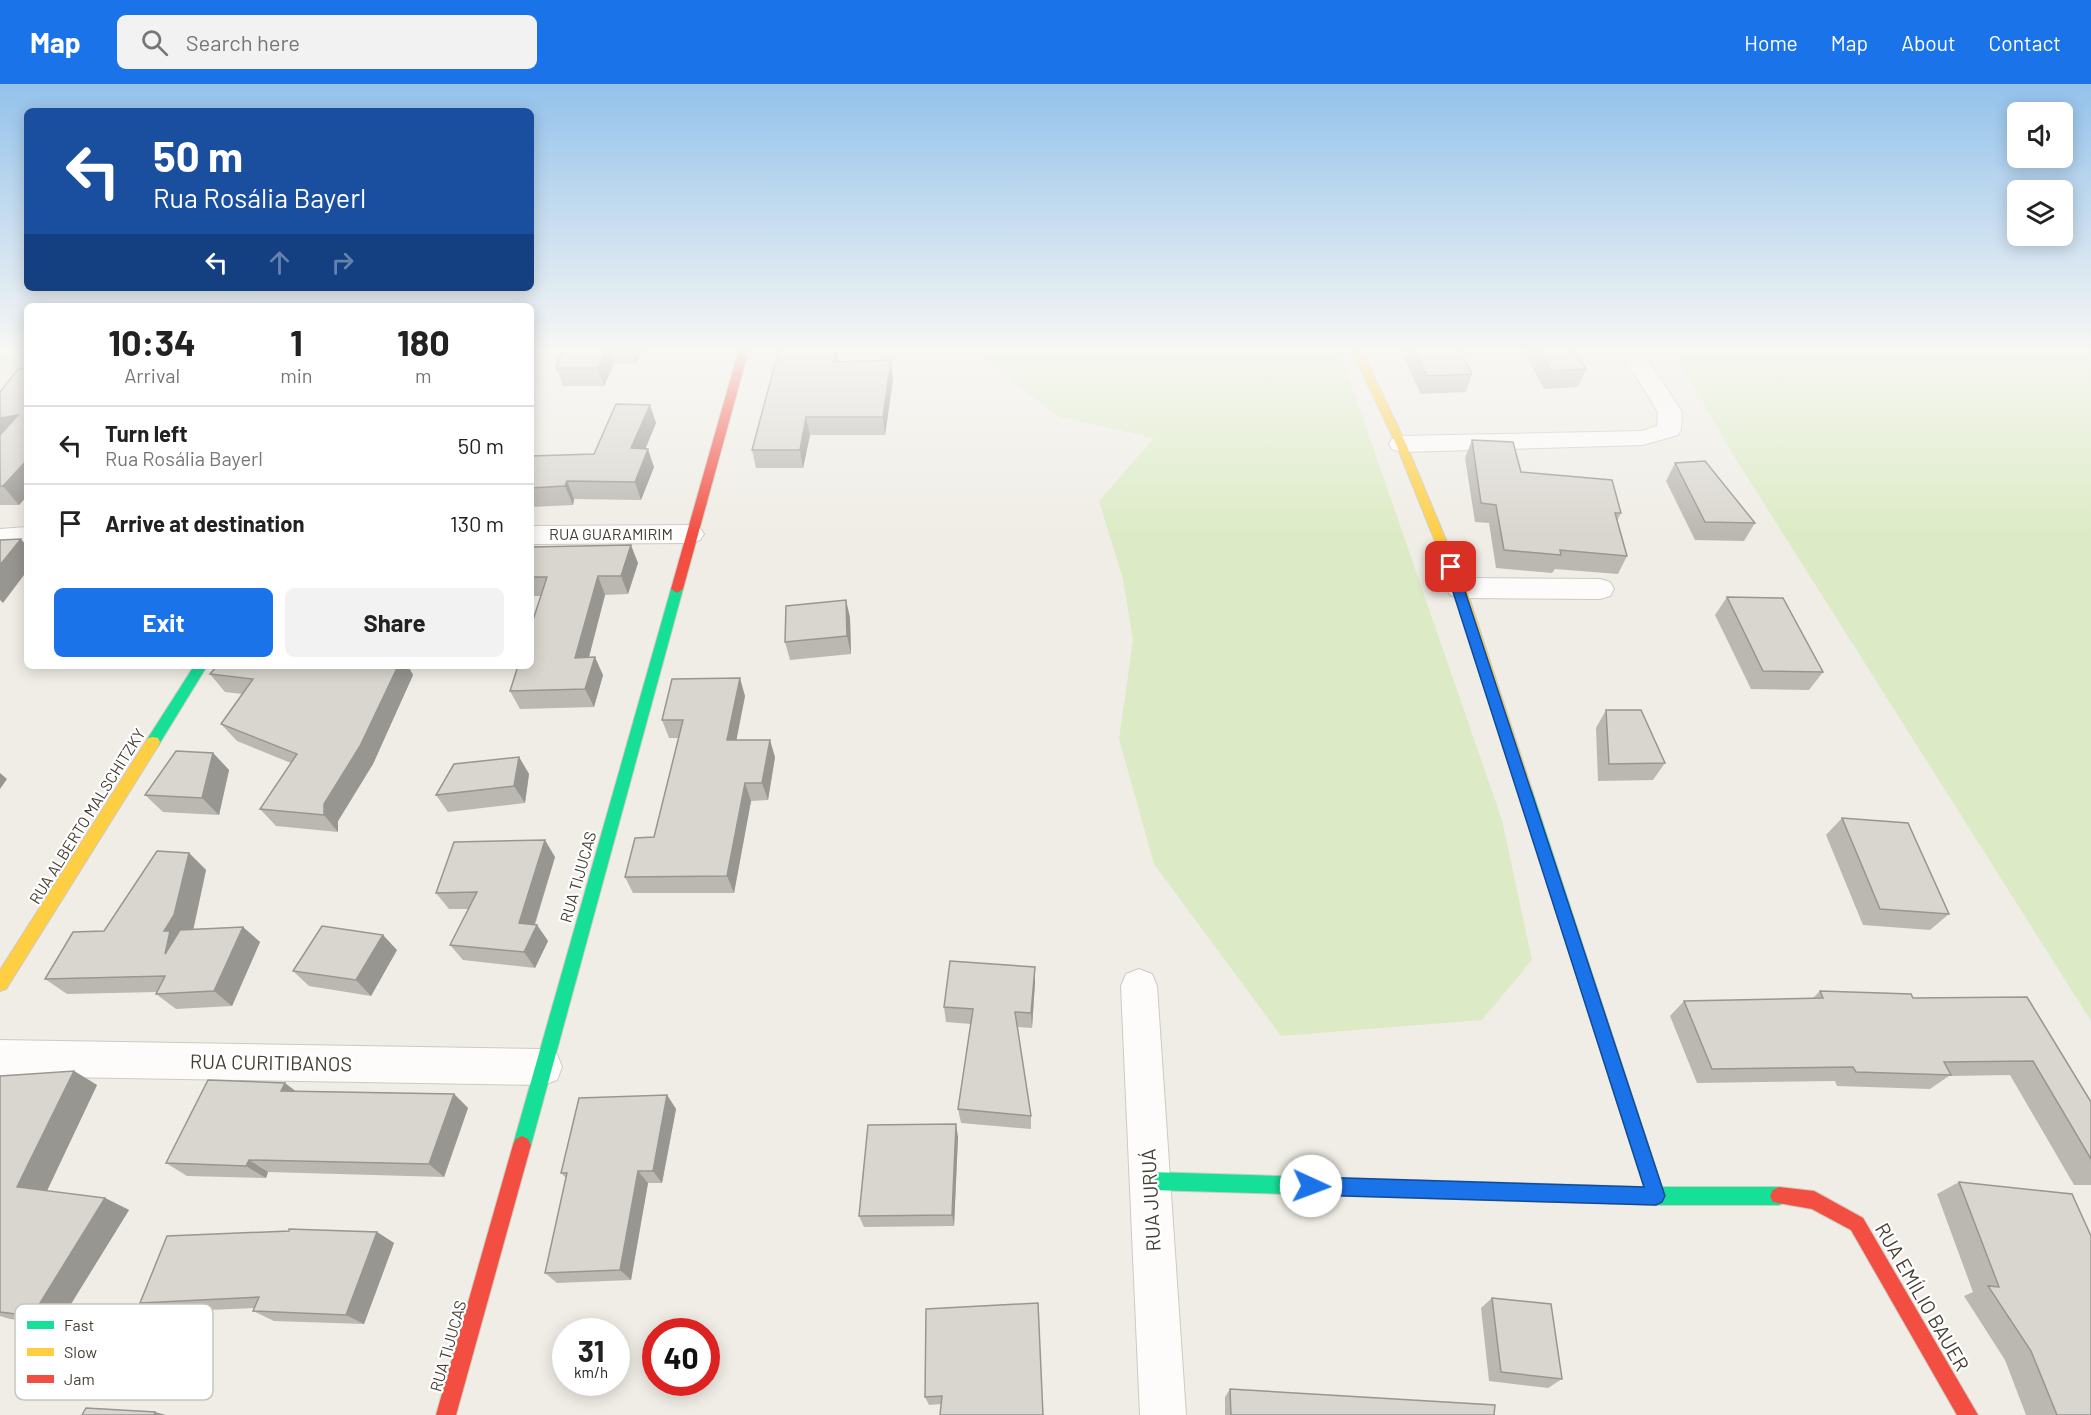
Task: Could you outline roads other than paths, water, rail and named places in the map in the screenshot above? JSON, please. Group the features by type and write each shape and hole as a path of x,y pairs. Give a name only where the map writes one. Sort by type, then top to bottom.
{"street":[{"name":"RUA TIJUCAS","path":"446,1415 726,411"},
{"path":"1385,411 1460,588 1656,1196"},
{"path":"1401,444 1643,438 1669,430 1669,411"},
{"name":"RUA GUARAMIRIM","path":"534,535 691,534"},
{"path":"0,538 24,536"},
{"path":"1460,588 1600,590"},
{"name":"RUA ALBERTO MALSCHITZKY","path":"0,984 199,669"},
{"name":"RUA JURUÁ","path":"1139,986 1163,1415"},
{"name":"RUA CURITIBANOS","path":"0,1058 543,1067"},
{"name":"RUA EMÍLIO BAUER","path":"1150,1181 1656,1196 1765,1195 1814,1200 1857,1224 1968,1415"}]}
